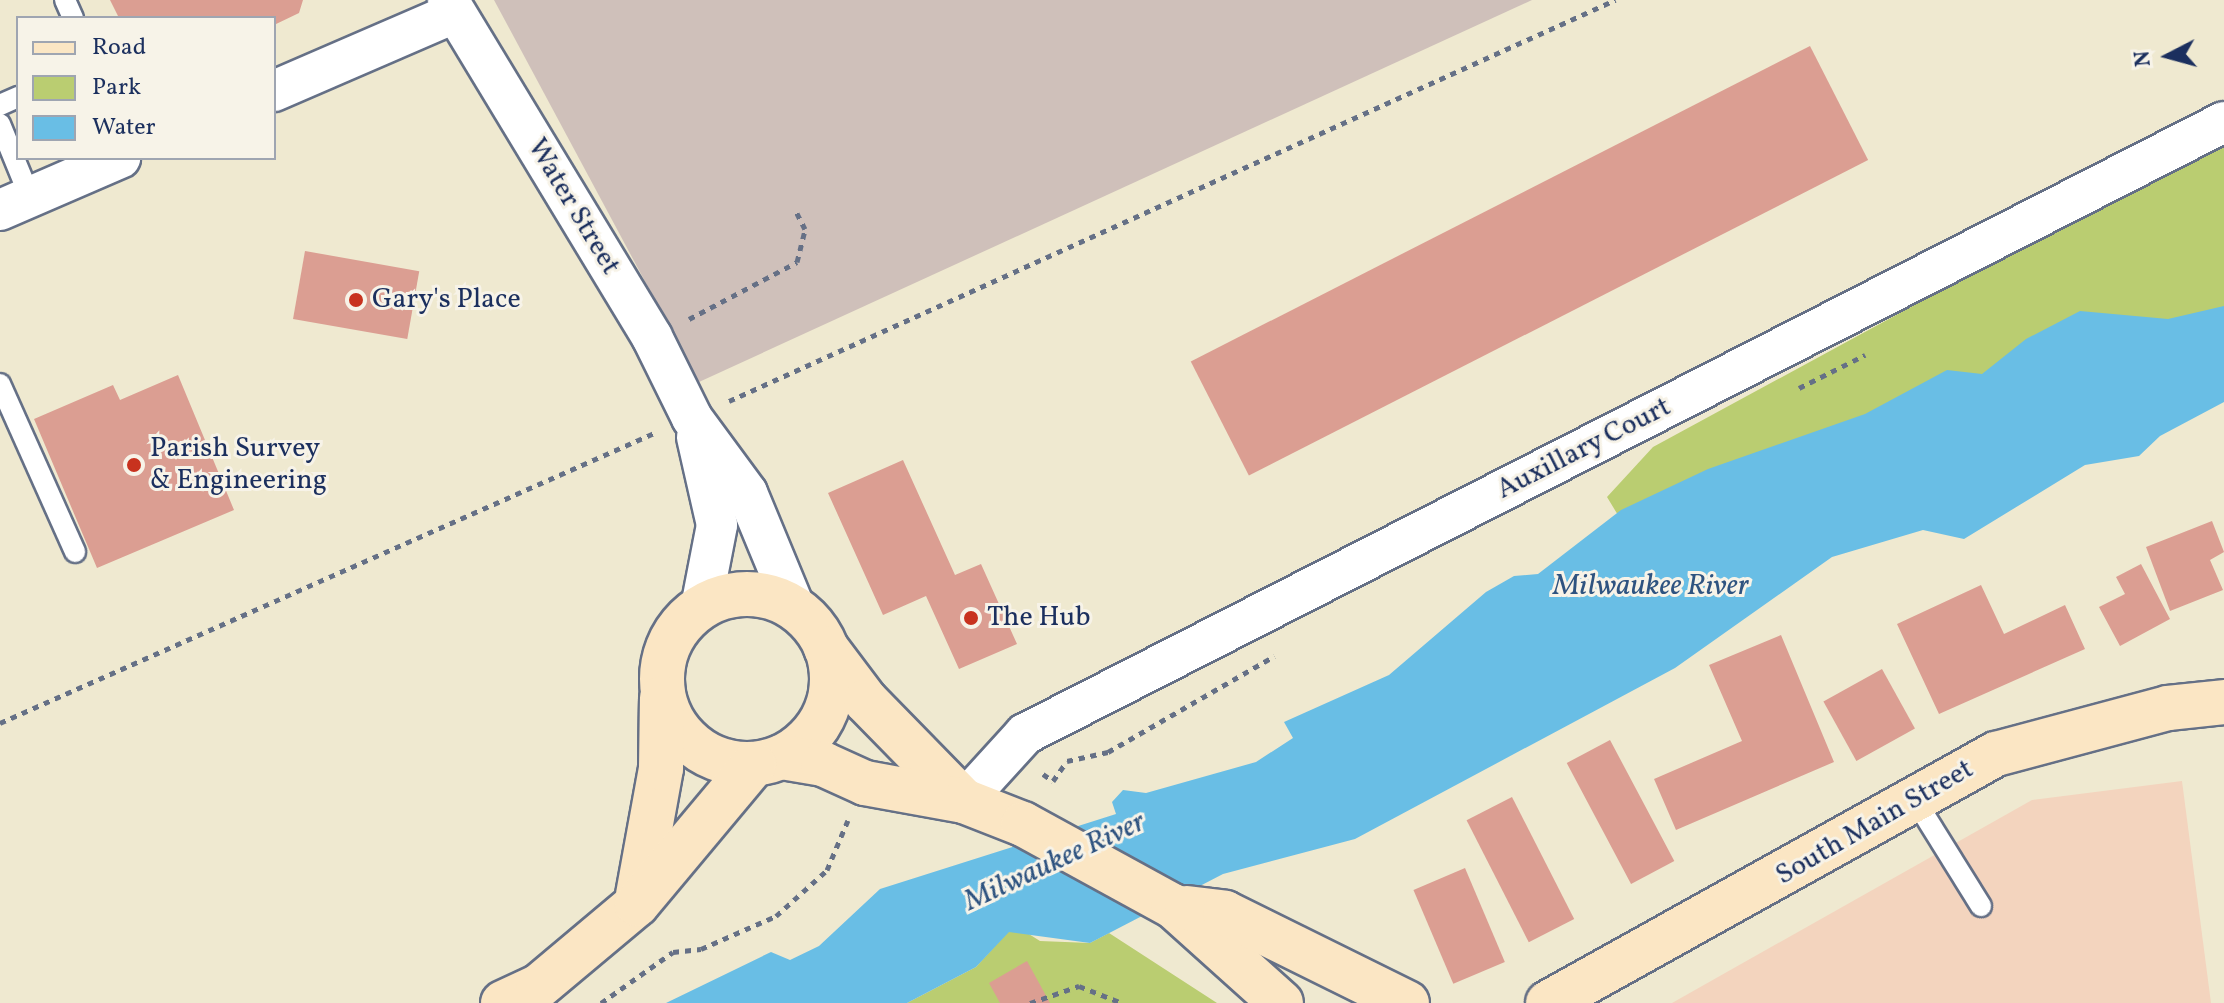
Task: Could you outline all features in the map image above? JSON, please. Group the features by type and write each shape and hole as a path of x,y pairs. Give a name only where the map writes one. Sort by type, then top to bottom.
{"street":[{"name":"Water Street","path":"451,7 652,337 692,418 747,493 795,609"},
{"path":"276,90 451,7"},
{"name":"Auxillary Court","path":"964,801 1025,734 2224,122"},
{"path":"15,203 115,160"},
{"name":"Water Street","path":"692,418 717,525 701,607"},
{"path":"637,904 660,779 662,680 672,638 701,607 749,594 795,609 866,701 964,801"},
{"path":"503,1003 538,987 637,904 768,761 804,743 825,710 832,671 825,646"},
{"path":"662,680 666,708 700,751 768,761 823,764 865,783 964,801 1023,824 1173,906 1281,1003"},
{"name":"South Main Street","path":"1548,1003 1996,754 2168,708 2224,702"},
{"path":"1173,906 1225,913 1407,1003"}],"lane":[{"path":"0,124 15,203"},
{"path":"0,384 75,552"},
{"path":"1915,800 1981,906"}],"path":[{"path":"0,723 692,418 1615,0"},
{"path":"652,337 783,275 806,246 795,209"},
{"path":"1040,772 1053,781"},
{"path":"601,1003 673,952 701,949 776,916 827,870 851,814"},
{"path":"1030,1003 1079,986 1122,1003"}],"shaded area":[{"path":"494,0 1532,0 699,382"},
{"path":"2182,781 2211,1003 1672,1003 2032,800"}],"green space":[{"path":"2224,137 2224,320 1994,379 1624,525 1607,497 1653,447"},
{"path":"1024,931 1040,941 1090,943 1109,933 1217,1003 907,1003 976,967 1008,932"}],"water":[{"name":"Milwaukee River","path":"2224,306 2224,402 2160,436 2139,456 2085,465 1964,539 1923,530 1832,557 1675,668 1355,839 1223,874 1090,943 1009,932 976,967 907,1003 666,1003 771,952 790,960 819,946 880,889 1116,814 1112,802 1123,790 1146,793 1256,762 1293,738 1284,722 1389,675 1486,592 1514,576 1538,574 1621,510 1708,469 1865,414 1947,370 1982,374 2026,339 2080,311 2168,319"}],"building":[{"path":"110,0 303,0 299,13 276,24 276,16 118,16"},
{"path":"1810,46 1868,160 1249,476 1191,362"},
{"path":"305,251 419,271 407,339 293,319"},
{"name":"Parish Survey & Engineering","path":"178,375 234,510 97,568 34,419 113,385 120,400"},
{"path":"903,460 955,575 981,564 1017,644 959,669 926,596 883,615 828,493"},
{"path":"2212,521 2224,552 2210,560 2223,590 2170,611 2146,547"},
{"path":"2141,564 2170,619 2120,646 2099,607 2125,594 2116,577"},
{"path":"1981,585 2004,634 2065,605 2085,649 1939,714 1897,624"},
{"path":"1781,635 1834,762 1676,830 1654,779 1742,741 1709,665"},
{"path":"1882,669 1915,728 1856,761 1823,701"},
{"path":"1610,740 1674,861 1631,884 1567,763"},
{"path":"1512,797 1574,919 1529,942 1467,820"},
{"path":"1465,868 1505,962 1453,984 1413,890"},
{"path":"1027,961 1050,1003 1000,1003 989,983"}],"place":[{"name":"Gary's Place","path":"356,300"},
{"name":"Parish Survey & Engineering","path":"134,465"},
{"name":"The Hub","path":"971,618"}]}
